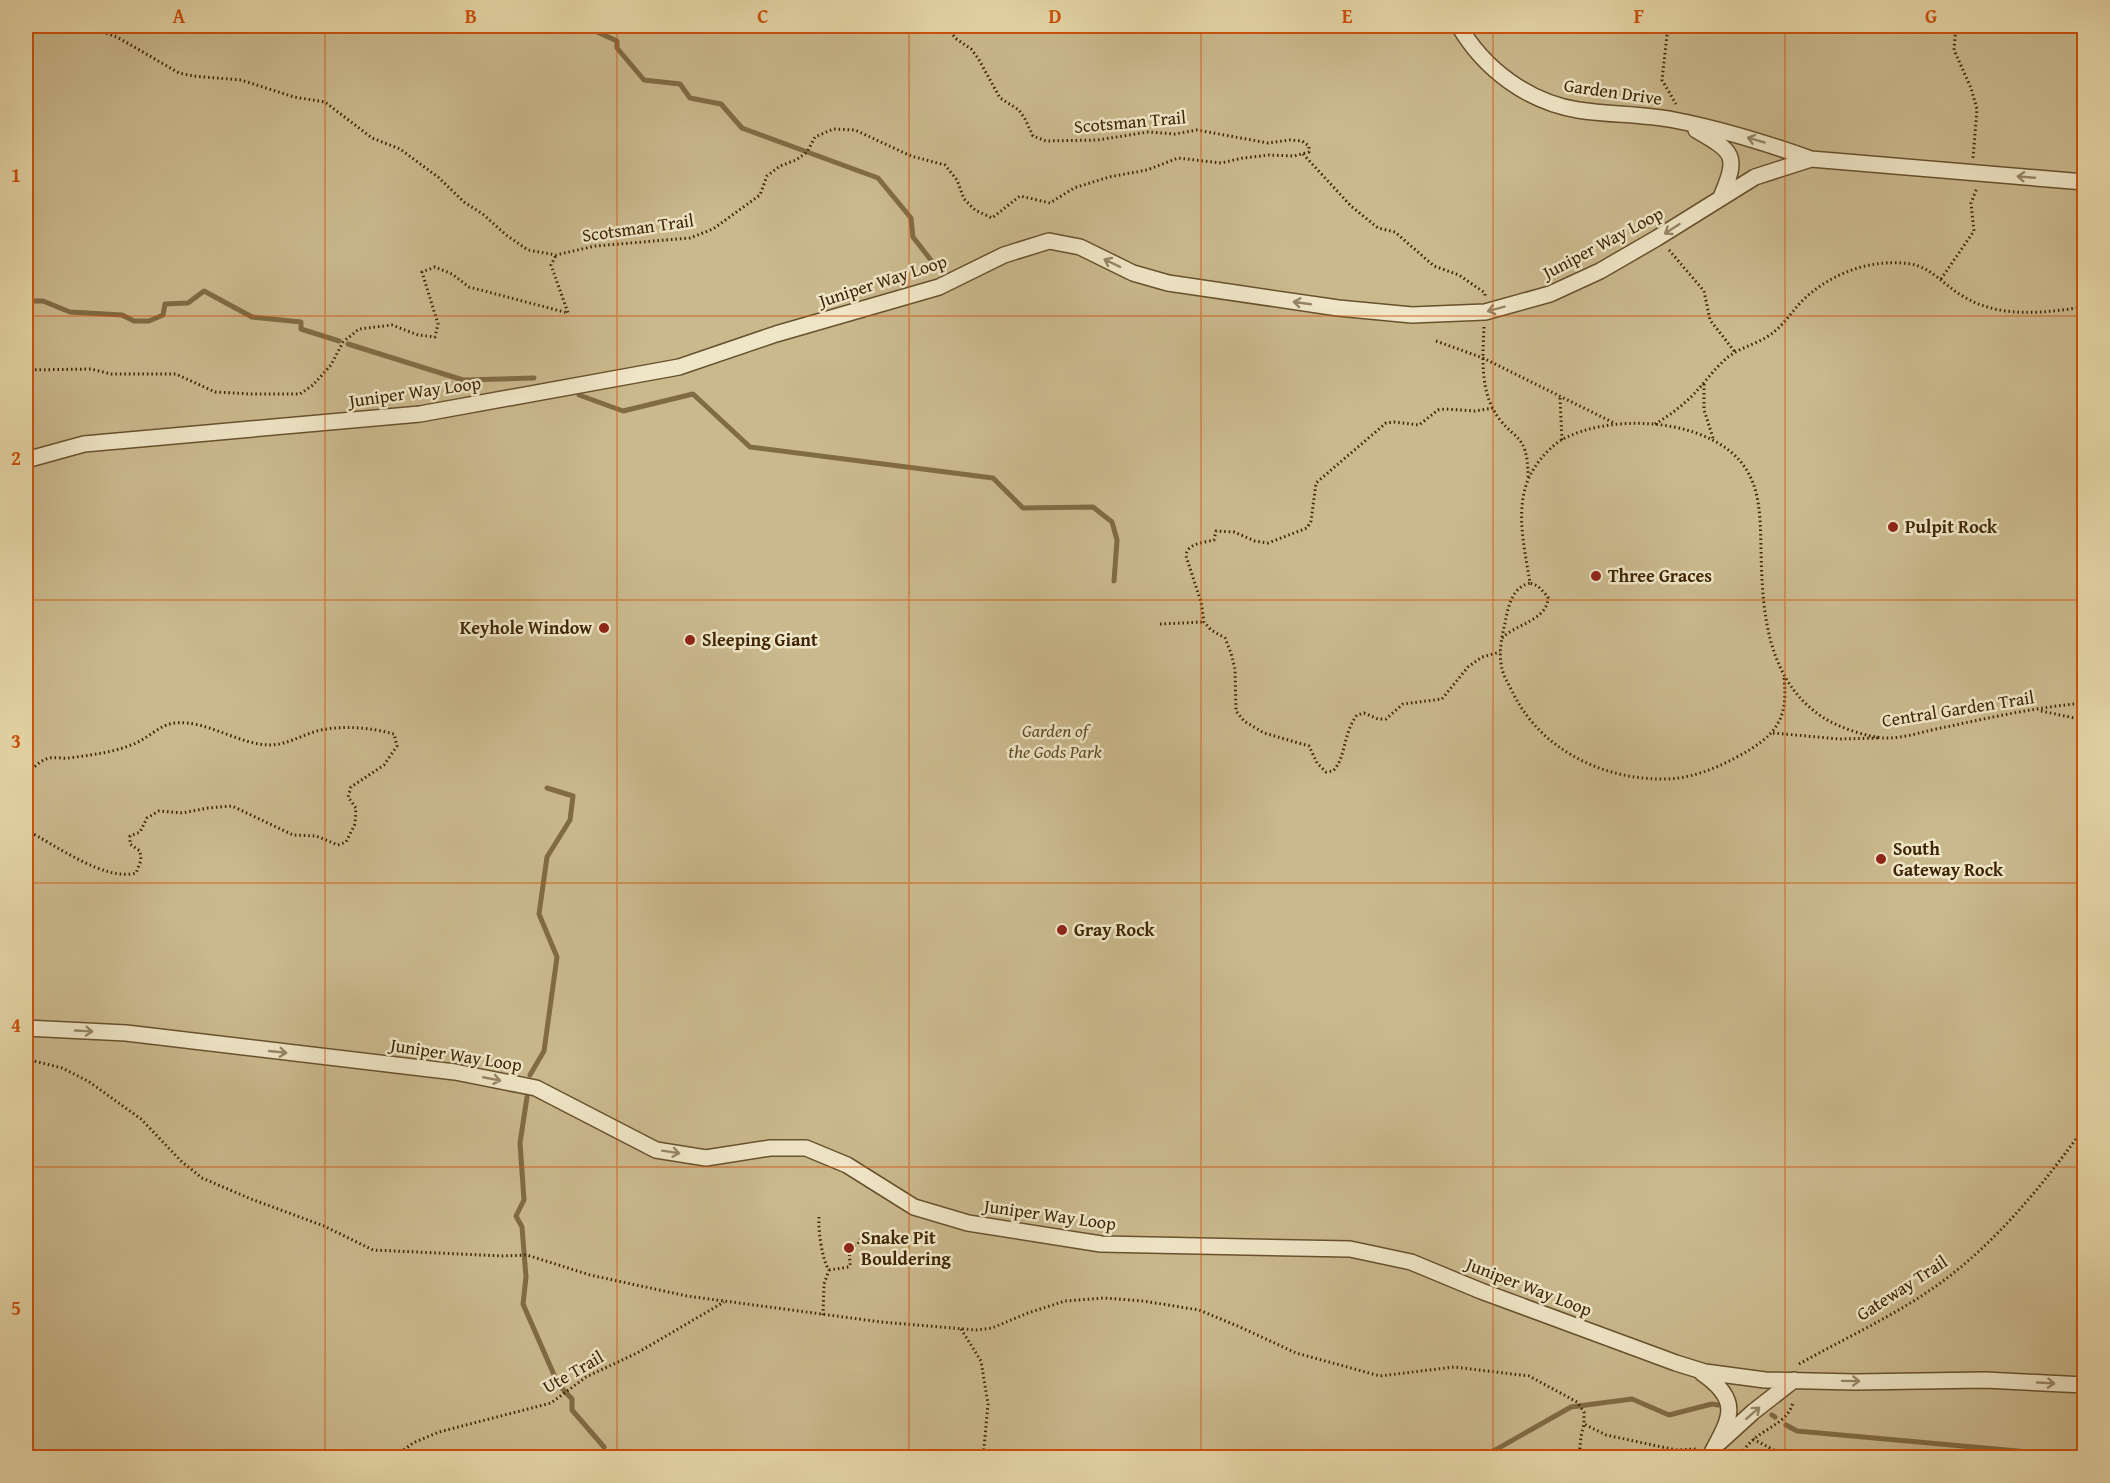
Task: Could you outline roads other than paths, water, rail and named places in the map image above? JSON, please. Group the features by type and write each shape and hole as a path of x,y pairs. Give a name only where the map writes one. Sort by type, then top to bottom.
{"street":[{"name":"Garden Drive","path":"1459,26 1468,42 1497,73 1533,97 1576,110 1678,121 1730,133 1811,159"},
{"path":"1678,121 1720,144 1729,153 1732,169 1721,197"},
{"name":"Juniper Way Loop","path":"26,460 84,444 420,414 679,367 776,334 939,287 1004,255 1049,241 1080,247 1133,273 1168,283 1338,308 1412,315 1485,312 1550,294 1600,271 1755,177 1811,159 2085,182"},
{"name":"Juniper Way Loop","path":"26,1028 126,1033 455,1072 536,1088 656,1150 706,1158 770,1148 806,1148 847,1165 915,1207 968,1223 1101,1244 1350,1249 1411,1262 1491,1294 1698,1369 1736,1378 1985,1380 2085,1385"},
{"path":"1698,1369 1721,1387 1728,1402 1726,1424 1714,1447"},
{"path":"1714,1447 1794,1380"}],"waterway":[{"path":"584,26 617,41 617,48 644,80 680,84 690,98 721,104 742,128 878,178 911,218 913,237 934,264"},
{"path":"26,301 43,301 70,312 122,315 134,321 149,321 163,315 165,304 188,303 204,291 252,317 301,322 301,329 339,341"},
{"path":"348,344 463,380 534,378"},
{"path":"579,395 623,411 693,394 750,447 993,478 1023,508 1093,507 1112,522 1117,540 1114,581"},
{"path":"530,1075 544,1051 557,957 539,914 547,857 570,820 573,796 547,788"},
{"path":"527,1097 520,1143 524,1200 516,1216 522,1227 526,1277 523,1304 558,1384 572,1399 572,1410 604,1447"},
{"path":"1481,1458 1571,1407 1632,1399 1669,1415 1712,1404 1718,1405"},
{"path":"1786,1425 1797,1431 2075,1458"}],"place":[{"name":"Pulpit Rock","path":"1893,527"},
{"name":"Three Graces","path":"1596,576"},
{"name":"Keyhole Window","path":"604,628"},
{"name":"Sleeping Giant","path":"690,640"},
{"name":"South Gateway Rock","path":"1881,859"},
{"name":"Gray Rock","path":"1062,930"},
{"name":"Snake Pit Bouldering","path":"849,1248"}],"park label":[{"name":"Garden of the Gods Park","path":"1055,741"}]}
